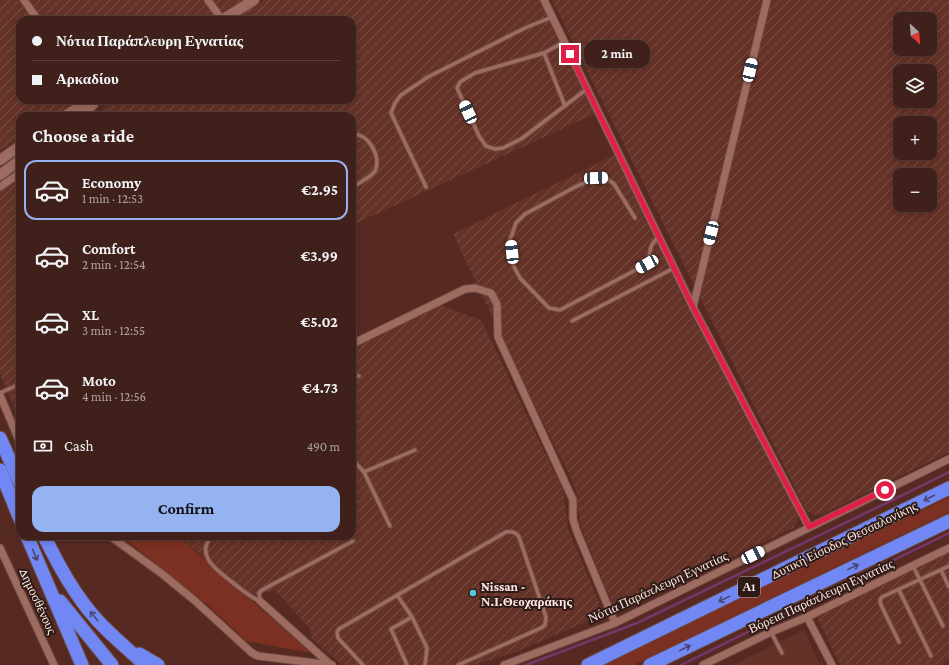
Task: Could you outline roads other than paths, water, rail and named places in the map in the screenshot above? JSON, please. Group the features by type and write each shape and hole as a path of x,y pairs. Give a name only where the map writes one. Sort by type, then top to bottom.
{"highway":[{"path":"0,438 16,474"},
{"path":"0,470 16,509"},
{"name":"Δυτική Είσοδος Θεσσαλονίκης","path":"588,665 949,488"},
{"name":"Α1","path":"650,665 949,521"},
{"path":"29,540 82,665"},
{"path":"46,540 61,570 80,599 97,620 145,665"},
{"path":"43,574 60,602 112,665"},
{"path":"122,644 158,665"}],"main road":[{"path":"228,16 253,0"},
{"path":"74,112 85,104"},
{"path":"84,112 93,104"},
{"path":"0,160 16,149"},
{"path":"0,174 16,163"}],"street":[{"path":"24,0 35,16"},
{"path":"208,0 219,16"},
{"path":"544,0 693,307 809,527"},
{"path":"693,307 767,0"},
{"path":"0,187 16,176"},
{"path":"356,342 465,289 475,288 491,294 496,304 498,337 573,500 573,519 577,532 615,623"},
{"path":"0,394 16,434"},
{"name":"Νότια Παράπλευρη Εγνατίας","path":"504,665 615,623 949,459"},
{"path":"116,540 194,600 252,654 332,665"},
{"name":"Δημοσθένους","path":"0,548 54,665"},
{"name":"Βόρεια Παράπλευρη Εγνατίας","path":"703,665 771,632 807,617 949,548"},
{"path":"260,601 332,665"},
{"path":"807,617 832,665"}],"lane":[{"path":"426,187 391,113 394,103 402,95 428,77 525,28 552,17"},
{"path":"565,42 544,53 475,73 460,82 457,88 479,136 486,146 495,149 503,148 521,139 587,89"},
{"path":"544,53 565,106"},
{"path":"356,133 364,137 372,146 376,159 375,170 367,179 356,185"},
{"path":"635,218 614,184 605,177 596,178 577,186 525,214 516,223 510,240 513,265 520,278 550,308 560,310 647,264 653,241 659,237"},
{"path":"572,321 674,268"},
{"path":"0,394 16,386"},
{"path":"12,425 16,426"},
{"path":"364,472 415,450"},
{"path":"356,463 364,472 390,526"},
{"path":"362,665 340,641 337,632 342,627 506,532 517,534 546,617 545,625 458,665"},
{"path":"208,540 206,542 208,560 214,567 250,597 260,601 259,593 262,590 353,541"},
{"path":"913,566 943,626"},
{"path":"899,642 880,605 880,600 882,597 949,566"},
{"path":"941,570 949,587"},
{"path":"898,590 931,656"},
{"path":"397,596 412,617 427,648 425,665"},
{"path":"407,665 392,629 412,617"},
{"path":"771,632 782,653"}],"waterway":[{"path":"526,665 637,623 949,472"},
{"path":"681,665 949,533"}],"place":[{"name":"Nissan - Ν.Ι.Θεοχαράκης","path":"473,593"}]}
